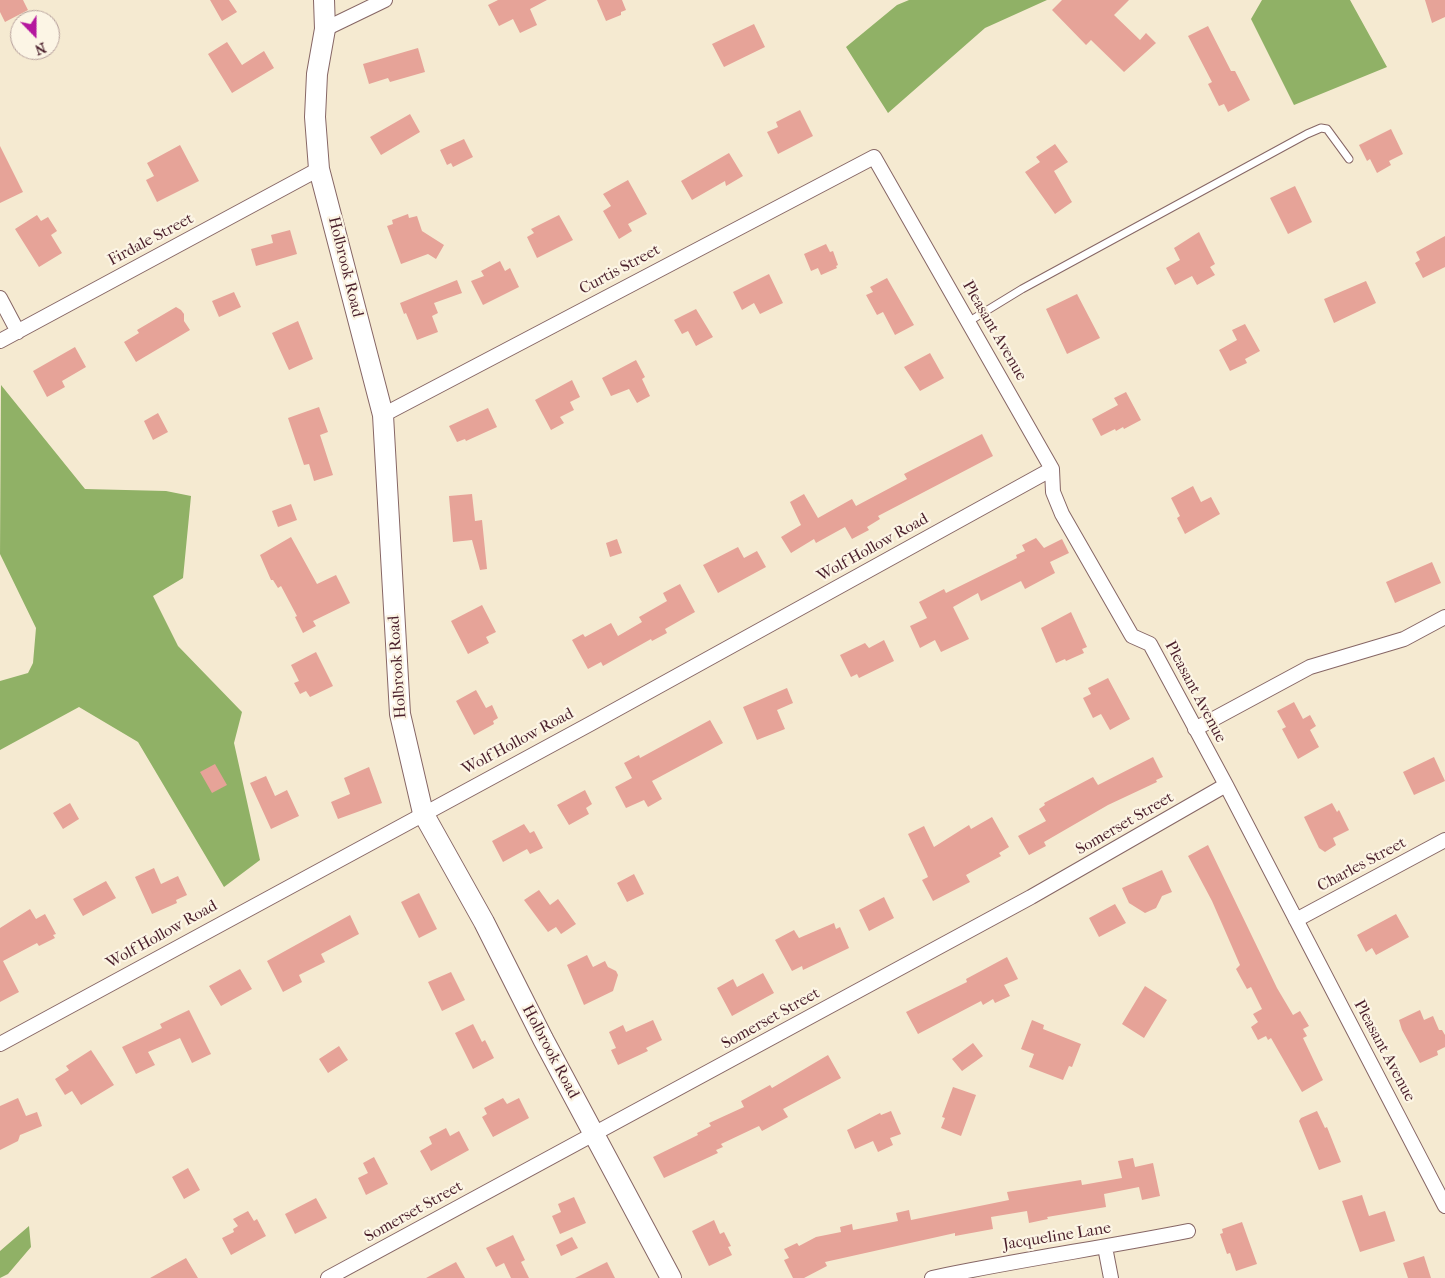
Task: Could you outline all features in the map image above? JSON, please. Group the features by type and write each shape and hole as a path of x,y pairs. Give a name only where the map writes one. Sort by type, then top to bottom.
{"street":[{"name":"Holbrook Road","path":"324,0 325,29 317,74 316,117 319,169 383,415 400,714 422,813 484,922 593,1133 671,1278"},
{"path":"325,29 385,0"},
{"name":"Pleasant Avenue","path":"874,157 1052,469 1053,492 1062,514 1132,636 1150,644 1226,785 1445,1206"},
{"name":"Curtis Street","path":"383,415 874,157"},
{"name":"Firdale Street","path":"0,342 319,169"},
{"path":"0,298 18,332"},
{"name":"Wolf Hollow Road","path":"0,1044 422,813 590,724 1052,469"},
{"path":"1195,729 1310,667 1404,639 1445,617"},
{"name":"Somerset Street","path":"328,1278 1032,897 1226,785"},
{"name":"Charles Street","path":"1296,920 1445,840"},
{"name":"Jacqueline Lane","path":"932,1278 1005,1262 1105,1248 1188,1231"},
{"path":"1105,1248 1111,1278"}],"lane":[{"path":"968,322 1022,289 1216,181 1321,128 1327,129 1333,135 1349,159"}],"green space":[{"path":"909,0 1047,0 985,28 888,113 846,47 897,5"},
{"path":"1262,0 1350,0 1387,67 1294,105 1251,19"},
{"path":"1,385 85,489 166,491 191,496 183,578 153,596 178,646 242,712 234,743 260,860 224,887 138,742 79,707 0,750 0,681 28,673 33,663 36,628 0,554"},
{"path":"29,1226 31,1247 8,1274 0,1278 0,1251"}],"building":[{"path":"0,0 23,0 28,10 10,10 10,19 5,22 0,12"},
{"path":"210,0 229,0 237,12 222,21"},
{"path":"498,0 547,0 530,9 537,25 520,33 513,19 499,26 488,5"},
{"path":"597,0 622,0 626,10 621,12 621,15 606,21"},
{"path":"1062,0 1129,0 1114,15 1140,40 1146,33 1156,43 1124,72 1091,40 1086,45 1052,10"},
{"path":"1425,0 1445,0 1445,17 1432,23"},
{"path":"754,24 765,47 724,67 712,44"},
{"path":"1208,26 1231,71 1235,71 1250,100 1228,112 1224,104 1219,106 1208,84 1212,82 1188,36"},
{"path":"227,42 242,65 264,51 274,68 232,93 208,54"},
{"path":"418,48 425,72 390,82 388,78 369,84 363,64"},
{"path":"800,110 813,136 778,154 767,132 778,127 776,122"},
{"path":"410,114 420,132 381,155 370,137"},
{"path":"1391,129 1403,154 1389,161 1391,165 1377,173 1370,159 1367,161 1359,145"},
{"path":"464,139 473,157 453,167 451,163 447,165 440,150"},
{"path":"1055,144 1068,162 1054,171 1072,202 1055,214 1025,172 1040,162 1036,157"},
{"path":"180,145 199,181 157,202 146,180 154,176 147,163"},
{"path":"0,146 23,192 0,203"},
{"path":"729,153 743,176 726,186 725,181 692,200 681,181"},
{"path":"628,180 647,214 628,224 632,231 619,239 603,211 611,206 603,194"},
{"path":"1295,186 1312,222 1288,234 1270,198"},
{"path":"408,214 409,218 417,216 422,231 444,245 436,259 428,254 401,264 387,226 393,224 392,220"},
{"path":"37,215 41,221 48,217 57,231 51,235 62,253 39,267 15,229"},
{"path":"559,215 573,240 537,258 527,237 534,233 531,229"},
{"path":"290,230 297,254 256,266 251,249 273,243 271,235"},
{"path":"1199,232 1215,264 1210,267 1215,275 1197,285 1192,276 1175,285 1166,268 1180,260 1174,248"},
{"path":"1445,236 1445,267 1423,278 1415,263 1420,260 1416,252"},
{"path":"826,244 830,252 833,251 838,265 836,266 837,268 821,275 818,268 811,271 804,254"},
{"path":"500,261 505,271 510,268 519,287 483,305 471,281 484,276 481,271"},
{"path":"769,274 783,303 760,314 754,303 742,310 733,292"},
{"path":"887,278 914,325 895,335 883,312 877,315 866,295 873,292 870,287"},
{"path":"457,280 462,293 434,303 438,313 432,316 438,332 417,340 400,303"},
{"path":"1366,281 1376,303 1334,323 1324,299"},
{"path":"234,292 241,307 219,317 212,301"},
{"path":"1077,294 1100,338 1067,354 1046,309"},
{"path":"176,307 184,314 184,321 190,330 136,362 124,342 139,333 137,330"},
{"path":"696,309 713,337 696,346 688,331 682,334 674,320"},
{"path":"298,321 313,359 289,370 272,333"},
{"path":"1245,324 1260,351 1245,359 1247,363 1230,371 1219,350 1237,340 1232,330"},
{"path":"75,347 86,367 62,381 65,387 47,397 33,371"},
{"path":"930,353 944,378 920,391 904,367"},
{"path":"636,360 645,377 642,379 650,396 637,403 629,389 611,396 602,378"},
{"path":"572,380 580,397 570,402 574,410 560,417 564,423 551,430 535,400"},
{"path":"1126,392 1141,420 1124,429 1123,427 1116,431 1115,429 1101,436 1092,419 1118,405 1114,398"},
{"path":"319,407 328,432 320,435 333,475 314,481 309,464 304,465 288,418"},
{"path":"488,408 497,427 466,441 465,439 457,442 449,426"},
{"path":"158,413 168,432 153,440 144,421"},
{"path":"982,434 993,456 878,516 880,519 867,527 869,530 852,539 845,527 816,543 814,539 791,553 781,537 801,525 790,502 804,494 818,518 852,499 856,506 907,479 904,474"},
{"path":"1193,486 1201,502 1211,497 1220,514 1185,534 1177,518 1180,516 1171,498"},
{"path":"472,494 475,521 482,520 487,569 480,570 472,540 453,542 449,496"},
{"path":"291,504 297,520 278,527 272,511"},
{"path":"291,537 317,584 336,575 350,603 313,621 316,626 303,633 295,617 297,616 281,586 278,588 273,580 271,580 260,555"},
{"path":"1036,538 1044,548 1062,539 1069,553 1050,562 1055,573 1025,589 1021,581 981,601 978,593 953,607 969,639 941,652 935,640 920,648 910,626 927,618 919,602 944,589 946,593 1017,558 1016,555 1025,551 1022,545"},
{"path":"617,539 622,553 610,557 606,543"},
{"path":"738,547 744,558 757,551 766,567 718,593 703,565"},
{"path":"1432,562 1441,583 1395,603 1386,582"},
{"path":"680,584 695,612 665,629 667,633 652,641 651,639 603,666 601,662 588,669 572,640 583,634 585,637 611,623 618,636 642,622 639,617 667,601 663,593"},
{"path":"482,605 496,632 486,637 489,643 468,654 451,621"},
{"path":"1071,612 1087,647 1082,649 1084,653 1056,663 1041,628"},
{"path":"884,640 894,661 859,678 857,674 851,677 840,655 865,643 869,648"},
{"path":"316,652 333,686 310,697 306,691 300,694 294,683 299,681 291,665"},
{"path":"1108,678 1130,719 1110,730 1101,714 1093,718 1083,698 1091,694 1088,688"},
{"path":"787,688 793,703 777,710 785,729 757,740 743,707"},
{"path":"476,690 486,708 492,705 498,718 493,721 494,724 474,735 456,701"},
{"path":"1294,702 1303,719 1310,715 1316,726 1310,730 1319,747 1298,759 1282,729 1286,727 1277,711"},
{"path":"710,720 723,743 652,781 662,799 648,807 644,800 626,808 615,787 632,778 624,763 639,755 640,758"},
{"path":"1153,757 1163,777 1156,780 1157,782 1108,805 1044,842 1046,846 1029,855 1018,836 1046,821 1039,809 1045,805 1044,803 1093,777 1098,785"},
{"path":"1434,757 1445,781 1414,795 1403,772"},
{"path":"215,764 227,785 212,793 200,772"},
{"path":"369,767 382,803 338,819 331,802 350,794 344,778"},
{"path":"266,776 275,796 287,790 299,816 271,829 250,783"},
{"path":"585,790 592,804 586,808 589,814 569,825 557,805"},
{"path":"70,803 79,819 63,829 53,813"},
{"path":"1332,803 1337,812 1339,810 1349,830 1333,838 1336,845 1325,852 1319,848 1304,817"},
{"path":"992,817 1009,847 999,853 1001,856 966,875 970,882 933,901 922,880 928,877 908,834 924,826 934,847 969,825 971,829"},
{"path":"524,824 530,833 534,831 543,848 530,854 527,849 503,862 492,841"},
{"path":"1208,845 1277,988 1293,1015 1300,1011 1309,1026 1303,1029 1307,1036 1303,1038 1323,1080 1302,1092 1271,1038 1268,1040 1266,1036 1258,1040 1251,1027 1258,1022 1253,1014 1262,1009 1251,987 1247,989 1236,969 1240,965 1212,901 1188,856"},
{"path":"154,868 161,884 178,876 187,895 176,900 177,903 152,914 135,877"},
{"path":"1162,870 1172,892 1162,896 1156,908 1145,913 1129,903 1122,888"},
{"path":"634,874 644,894 627,902 617,883"},
{"path":"106,881 116,898 83,916 73,899"},
{"path":"539,890 550,905 558,899 576,924 561,934 556,927 548,932 524,900"},
{"path":"419,893 437,929 419,938 401,902"},
{"path":"884,897 894,918 869,931 859,910"},
{"path":"1115,904 1126,923 1099,937 1089,918"},
{"path":"30,909 36,919 45,914 56,934 53,935 55,938 39,946 37,943 3,961 19,992 0,1002 0,928"},
{"path":"1396,914 1409,937 1376,955 1372,948 1366,952 1357,935"},
{"path":"350,915 359,934 321,954 325,962 299,975 302,982 283,992 267,961"},
{"path":"834,923 836,929 840,927 849,948 803,970 802,966 792,971 775,940 794,930 799,938"},
{"path":"587,955 593,967 605,961 608,967 616,971 618,975 613,991 584,1005 567,965"},
{"path":"1007,957 1018,979 1004,985 1010,996 995,1003 993,999 983,1005 981,1001 918,1034 906,1012 967,982 966,979"},
{"path":"240,969 252,989 221,1006 209,986"},
{"path":"451,972 465,1000 442,1011 428,982"},
{"path":"763,973 774,993 732,1016 717,988 733,979 737,987"},
{"path":"1145,986 1167,1000 1144,1038 1122,1024"},
{"path":"189,1010 211,1054 192,1063 180,1038 148,1052 155,1065 136,1074 122,1047 162,1028 160,1024"},
{"path":"1420,1010 1424,1020 1433,1016 1439,1030 1442,1030 1445,1035 1445,1047 1437,1051 1438,1055 1420,1063 1402,1030 1399,1020"},
{"path":"653,1020 662,1040 646,1048 648,1051 618,1065 611,1050 616,1048 609,1032 623,1025 626,1032"},
{"path":"1032,1020 1044,1025 1043,1029 1081,1044 1072,1067 1069,1066 1063,1080 1029,1067 1034,1054 1021,1049"},
{"path":"473,1024 482,1042 485,1040 494,1058 473,1069 455,1033"},
{"path":"973,1043 983,1056 962,1071 952,1059"},
{"path":"339,1046 348,1060 328,1073 319,1059"},
{"path":"91,1050 114,1085 81,1105 72,1091 65,1095 55,1079 69,1070 66,1066"},
{"path":"828,1055 841,1078 783,1109 788,1117 762,1131 759,1126 721,1144 723,1147 716,1150 718,1153 664,1178 653,1157 698,1135 697,1133 711,1126 709,1123 744,1107 741,1101 770,1085 772,1088"},
{"path":"953,1087 976,1095 961,1136 941,1128 945,1118 942,1117"},
{"path":"18,1098 26,1116 37,1112 42,1126 20,1135 18,1141 0,1150 0,1106"},
{"path":"503,1098 507,1104 519,1098 529,1118 493,1137 482,1117 487,1114 484,1108"},
{"path":"891,1111 901,1134 890,1138 893,1145 878,1152 873,1141 855,1149 847,1130 880,1113 881,1115"},
{"path":"1317,1111 1325,1128 1327,1127 1341,1162 1319,1170 1299,1121 1301,1118"},
{"path":"446,1128 450,1136 459,1131 469,1150 431,1171 420,1151 432,1144 429,1137"},
{"path":"374,1157 388,1184 366,1195 358,1178 368,1173 363,1163"},
{"path":"1133,1158 1135,1167 1153,1163 1160,1196 1142,1200 1139,1187 1104,1194 1106,1207 1047,1217 1048,1219 1029,1223 1027,1211 991,1217 993,1229 955,1236 955,1233 825,1262 827,1266 804,1278 793,1278 784,1260 789,1258 784,1249 797,1243 799,1246 816,1237 841,1232 840,1227 852,1224 853,1230 898,1221 896,1213 909,1210 911,1220 1009,1200 1007,1192 1081,1180 1082,1185 1122,1178 1118,1161"},
{"path":"188,1168 200,1190 184,1199 172,1177"},
{"path":"1362,1195 1369,1216 1385,1211 1395,1241 1360,1252 1342,1201"},
{"path":"574,1197 586,1223 560,1234 552,1216 561,1212 558,1204"},
{"path":"316,1198 327,1218 295,1234 285,1214"},
{"path":"248,1211 254,1221 257,1219 266,1236 231,1255 222,1238 234,1232 233,1229 238,1226 233,1219"},
{"path":"714,1220 720,1234 724,1232 731,1246 728,1247 732,1255 709,1266 692,1231"},
{"path":"1242,1222 1257,1264 1236,1271 1230,1253 1227,1254 1220,1234 1223,1233 1222,1229"},
{"path":"513,1235 525,1260 521,1262 529,1278 511,1278 504,1263 496,1267 486,1248"},
{"path":"572,1237 578,1248 561,1256 556,1245"},
{"path":"1424,1256 1431,1278 1408,1278 1403,1263"},
{"path":"186,1258 198,1278 150,1278"},
{"path":"456,1262 465,1278 426,1278"},
{"path":"607,1262 615,1278 575,1278"}]}
